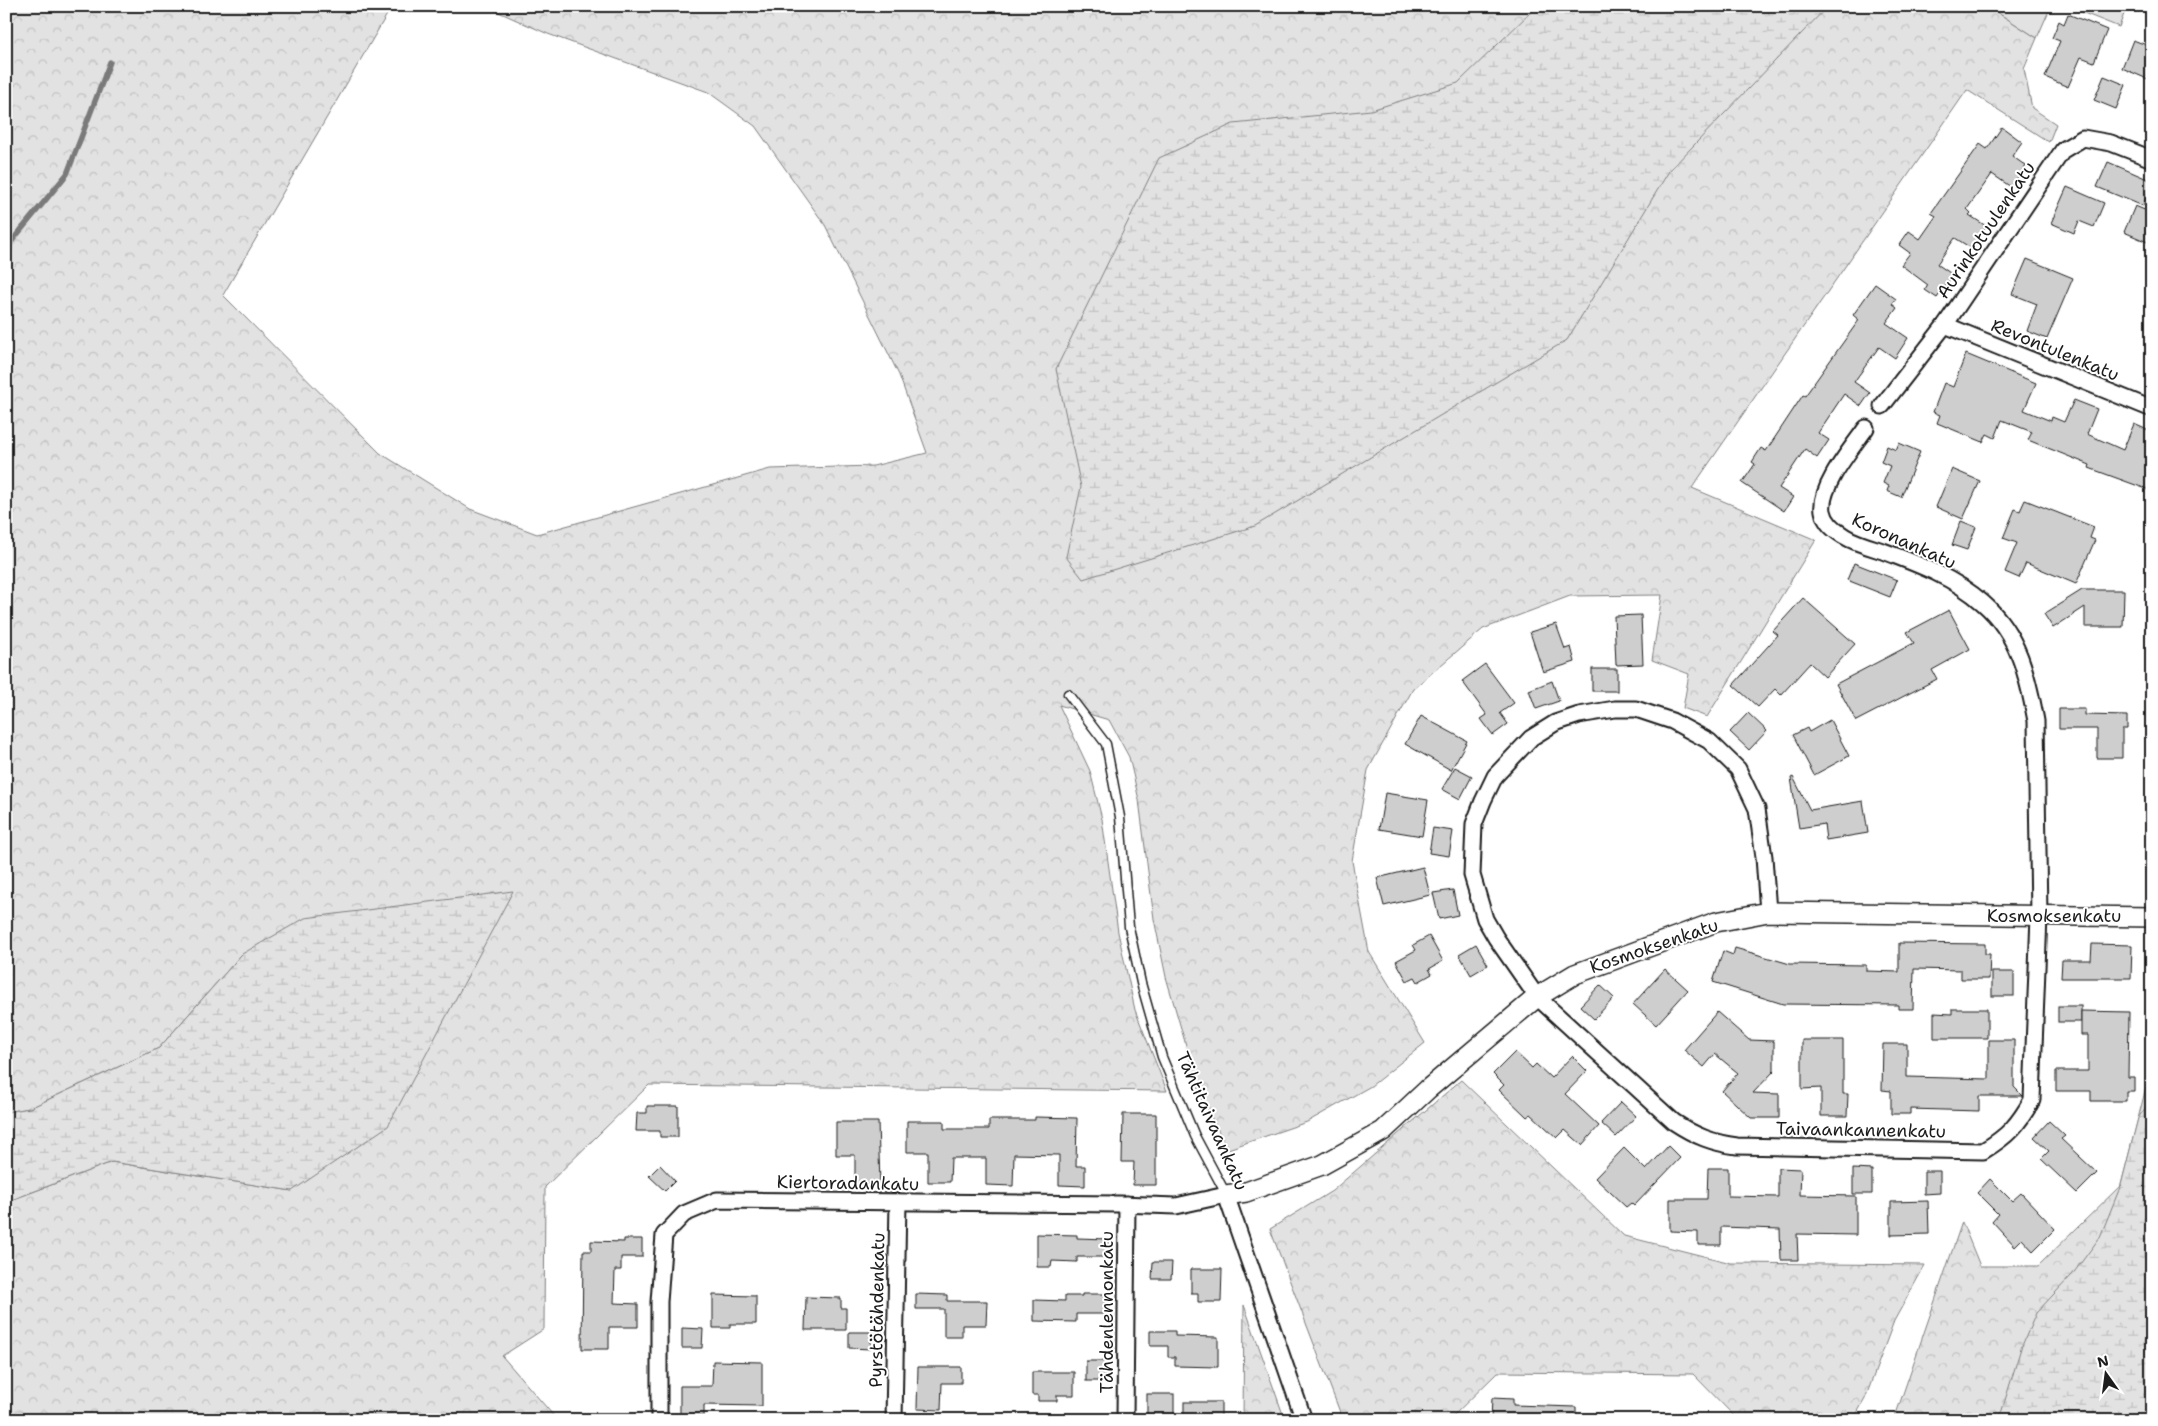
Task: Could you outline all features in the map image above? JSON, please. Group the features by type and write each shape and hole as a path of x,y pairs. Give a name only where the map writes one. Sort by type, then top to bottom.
{"street":[{"name":"Aurinkotuulenkatu","path":"1882,406 1945,325 2063,150 2083,138 2111,143 2152,159"},
{"name":"Revontulenkatu","path":"1945,325 2152,409"},
{"name":"Koronankatu","path":"1866,428 1833,477 1825,494 1823,511 1829,526 1846,538 1946,577 1984,603 2005,628 2022,659 2036,722 2039,916"},
{"name":"Taivaankannenkatu","path":"1768,912 1764,857 1757,809 1738,769 1708,742 1672,721 1636,709 1615,709 1579,715 1555,723 1531,738 1494,776 1474,824 1472,875 1485,919 1537,997 1674,1122 1694,1135 1718,1144 1737,1146 1983,1150 2006,1137 2020,1122 2032,1100 2039,916"},
{"name":"Kosmoksenkatu","path":"1226,1195 1246,1192 1322,1165 1383,1131 1428,1089 1537,997 1575,974 1652,944 1716,922 1768,912 2152,917"},
{"name":"Kiertoradankatu","path":"659,1420 659,1302 664,1234 684,1214 717,1200 1176,1206 1226,1195"},
{"name":"Tähtitaivaankatu","path":"1226,1195 1304,1420"},
{"name":"Pyrstötähdenkatu","path":"894,1420 898,1202"},
{"name":"Tähdenlennonkatu","path":"1125,1420 1126,1204"}],"lane":[{"name":"Tähtitaivaankatu","path":"1068,694 1106,744 1120,817 1129,928 1141,982 1162,1057 1195,1136 1226,1195"}],"green space":[{"path":"6,6 392,6 223,295 380,453 470,509 537,534 770,469 873,466 927,453 899,375 825,225 755,126 708,92 548,34 485,6 1987,6 2037,38 2024,69 2032,108 2056,124 2049,142 1967,90 1692,488 1816,540 1707,717 1683,708 1689,674 1652,660 1662,595 1570,596 1483,629 1413,689 1368,770 1352,861 1369,952 1425,1043 1371,1086 1307,1122 1228,1149 1202,1100 1166,977 1154,919 1139,800 1129,757 1109,720 1059,705 1090,771 1102,819 1118,932 1135,1010 1167,1091 649,1085 545,1187 544,1329 502,1356 553,1415 554,1420 528,1420 525,1417 204,1414 185,1420 6,1420 6,1202 112,1162 292,1191 242,954 159,1048 30,1108 6,1112"},
{"path":"1537,6 1828,6 1669,171 1567,340 1255,526 1083,579 1066,557 1081,487 1056,369 1159,158 1233,124 1371,110 1458,83"},
{"path":"1987,6 2051,6 2037,38"},
{"path":"2066,6 2127,6 2119,27"},
{"path":"513,891 388,1126 292,1191 112,1162 6,1202 6,1112 30,1108 159,1048 242,954 305,918"},
{"path":"2152,1030 2152,1420 1894,1420 1962,1222 1980,1266 2038,1266 2121,1185 2151,1068"},
{"path":"1461,1080 1624,1236 1731,1263 1925,1265 1894,1321 1865,1399 1853,1420 1738,1420 1693,1374 1498,1372 1449,1420 1343,1420 1270,1229 1332,1191"},
{"path":"2152,1099 2152,1420 1999,1420 2021,1348 2036,1313 2072,1275 2100,1237 2121,1185 2138,1118"},
{"path":"1244,1305 1285,1420 1243,1420"}],"building":[{"path":"2068,14 2107,30 2094,62 2081,57 2068,87 2045,77 2060,41 2052,38 2059,21 2064,24"},
{"path":"2133,40 2152,47 2152,81 2122,68"},
{"path":"2104,76 2126,85 2116,109 2094,100"},
{"path":"2002,127 2022,142 2012,156 2026,166 2011,187 1992,174 1967,209 1971,213 1969,215 1986,226 1971,248 1955,238 1937,264 1953,275 1937,298 1925,290 1928,285 1901,265 1910,253 1899,245 1909,231 1920,239 1936,216 1931,213 1980,144 1987,149"},
{"path":"2108,162 2152,181 2143,206 2097,187"},
{"path":"2067,187 2104,203 2094,227 2079,221 2074,233 2051,223"},
{"path":"2135,206 2152,213 2152,244 2124,232"},
{"path":"2027,259 2073,278 2047,339 2027,331 2037,304 2012,294"},
{"path":"1875,284 1896,299 1892,304 1897,308 1886,323 1908,338 1895,358 1879,347 1854,382 1870,393 1861,406 1844,394 1818,433 1829,440 1817,458 1805,449 1779,488 1793,497 1784,511 1742,483 1755,464 1752,462 1761,448 1766,451 1803,395 1805,396 1859,320 1853,315"},
{"path":"1966,354 2036,383 2024,410 2051,421 2052,417 2064,422 2074,400 2097,409 2087,434 2123,450 2134,424 2152,432 2152,491 2089,468 2090,465 2028,440 2032,432 2002,420 1995,438 1987,434 1983,442 1937,423 1940,415 1933,412 1944,383 1953,387"},
{"path":"1899,443 1920,452 1901,497 1887,491 1889,486 1883,483 1890,466 1881,462 1887,446 1896,450"},
{"path":"1952,469 1980,481 1963,519 1936,507"},
{"path":"2025,500 2094,527 2090,538 2095,540 2076,584 2026,563 2019,578 2005,572 2017,543 2003,538 2015,509 2020,511"},
{"path":"1961,521 1976,527 1967,550 1952,545"},
{"path":"1854,563 1897,580 1890,597 1847,580"},
{"path":"2082,590 2124,590 2123,627 2085,627 2085,607 2053,628 2044,614"},
{"path":"1803,598 1855,644 1825,677 1810,663 1781,695 1775,689 1758,707 1733,685 1778,635 1773,631"},
{"path":"1949,610 1970,649 1932,670 1937,679 1856,721 1836,684 1914,643 1907,632"},
{"path":"1641,615 1643,664 1616,665 1614,616"},
{"path":"1556,624 1565,649 1571,647 1575,662 1543,672 1530,632"},
{"path":"1485,664 1514,703 1500,713 1508,724 1493,735 1481,719 1487,715 1462,681"},
{"path":"1592,669 1617,669 1617,691 1592,691"},
{"path":"1552,681 1559,701 1536,709 1529,690"},
{"path":"2059,709 2085,709 2085,715 2127,716 2127,729 2122,729 2122,758 2097,758 2097,729 2059,729"},
{"path":"1748,713 1767,731 1749,750 1730,732"},
{"path":"1421,716 1467,741 1451,770 1405,744"},
{"path":"1830,720 1849,756 1814,775 1793,735 1807,728 1809,732"},
{"path":"1455,767 1472,776 1460,799 1442,789"},
{"path":"1793,777 1810,810 1863,801 1868,833 1826,840 1824,824 1799,828 1791,778"},
{"path":"1385,793 1428,800 1422,836 1379,829"},
{"path":"1433,828 1453,831 1449,856 1429,853"},
{"path":"1423,867 1430,895 1384,906 1377,878"},
{"path":"1453,890 1458,915 1439,919 1433,893"},
{"path":"1429,936 1443,961 1429,969 1432,974 1418,982 1415,977 1407,981 1396,961 1416,950 1413,945"},
{"path":"1899,943 1985,944 1985,954 1990,954 1989,979 1961,979 1961,970 1914,969 1913,1009 1898,1009 1898,1005 1783,1004 1713,982 1723,951 1733,955 1735,948 1790,964 1866,965 1866,971 1899,972"},
{"path":"1476,944 1488,965 1471,975 1459,954"},
{"path":"2092,944 2132,945 2131,978 2061,978 2062,960 2091,960"},
{"path":"1665,969 1688,990 1656,1025 1633,1004"},
{"path":"1992,972 2014,972 2014,996 1992,996"},
{"path":"1600,985 1614,998 1594,1019 1580,1006"},
{"path":"2058,1006 2081,1006 2081,1022 2058,1022"},
{"path":"1952,1009 1987,1009 1987,1038 1934,1038 1934,1013 1952,1014"},
{"path":"2081,1011 2129,1012 2128,1077 2134,1077 2134,1091 2126,1091 2126,1101 2091,1101 2091,1091 2056,1091 2056,1071 2088,1071 2088,1035 2081,1035"},
{"path":"1717,1012 1749,1040 1774,1041 1774,1071 1753,1093 1779,1094 1779,1118 1751,1118 1722,1091 1738,1073 1715,1054 1704,1067 1684,1050"},
{"path":"1802,1040 1843,1040 1843,1094 1848,1094 1847,1116 1821,1116 1821,1088 1802,1089"},
{"path":"1989,1040 2014,1040 2014,1087 2023,1096 1979,1096 1979,1111 1910,1109 1910,1114 1891,1114 1891,1091 1882,1090 1883,1044 1907,1044 1907,1077 1989,1079"},
{"path":"1515,1052 1532,1068 1536,1064 1551,1078 1572,1056 1587,1071 1565,1094 1599,1126 1582,1145 1565,1130 1557,1138 1531,1114 1527,1117 1499,1090 1504,1085 1493,1074"},
{"path":"1621,1102 1636,1116 1616,1137 1601,1123"},
{"path":"647,1106 678,1106 678,1137 660,1137 660,1131 636,1131 637,1113 647,1113"},
{"path":"1123,1114 1156,1114 1156,1185 1133,1185 1134,1162 1122,1162"},
{"path":"1035,1117 1077,1118 1076,1166 1085,1166 1085,1186 1059,1185 1059,1155 1014,1154 1013,1186 986,1185 986,1158 951,1158 950,1182 928,1182 928,1152 907,1152 907,1121 944,1121 944,1129 989,1129 989,1120 1035,1120"},
{"path":"2049,1121 2065,1136 2061,1139 2097,1173 2077,1193 2041,1159 2049,1151 2034,1137"},
{"path":"836,1122 878,1122 880,1184 855,1184 855,1155 836,1155"},
{"path":"1668,1146 1680,1158 1634,1206 1631,1203 1626,1207 1595,1178 1624,1148 1646,1170"},
{"path":"660,1165 675,1181 665,1191 649,1176"},
{"path":"1708,1168 1728,1168 1728,1196 1778,1197 1778,1168 1801,1169 1800,1195 1856,1196 1856,1235 1797,1234 1798,1260 1781,1260 1780,1229 1721,1227 1721,1245 1698,1245 1698,1232 1670,1231 1670,1199 1707,1199"},
{"path":"1853,1169 1872,1170 1872,1194 1853,1194"},
{"path":"1924,1171 1940,1171 1940,1193 1924,1194"},
{"path":"1990,1179 2012,1201 2021,1193 2055,1229 2033,1251 2022,1239 2015,1246 1992,1221 1998,1214 1977,1193"},
{"path":"1928,1201 1929,1234 1891,1235 1891,1202"},
{"path":"1037,1234 1077,1235 1077,1238 1108,1239 1107,1257 1077,1257 1077,1262 1052,1261 1051,1267 1037,1267"},
{"path":"624,1239 642,1239 642,1257 621,1257 621,1270 615,1270 614,1303 638,1304 638,1327 609,1327 609,1349 582,1349 583,1251 591,1251 591,1241 624,1242"},
{"path":"1153,1262 1172,1262 1171,1279 1152,1279"},
{"path":"1191,1269 1222,1269 1221,1302 1198,1302 1198,1293 1191,1293"},
{"path":"916,1294 947,1295 947,1301 987,1301 986,1325 962,1325 962,1337 944,1337 944,1309 916,1309"},
{"path":"1082,1294 1106,1294 1105,1314 1076,1314 1076,1322 1034,1321 1034,1300 1065,1301 1065,1296 1082,1296"},
{"path":"713,1295 756,1296 756,1324 730,1324 730,1328 713,1328"},
{"path":"806,1297 841,1298 841,1308 846,1308 846,1330 805,1330"},
{"path":"682,1328 703,1329 702,1348 682,1348"},
{"path":"1150,1331 1175,1331 1175,1336 1218,1337 1218,1367 1175,1366 1175,1357 1168,1357 1168,1346 1150,1346"},
{"path":"849,1332 871,1332 871,1349 849,1348"},
{"path":"713,1361 762,1362 762,1406 704,1405 704,1416 680,1416 680,1386 712,1386"},
{"path":"1086,1361 1105,1361 1105,1381 1086,1381"},
{"path":"918,1367 961,1367 961,1383 942,1383 941,1410 917,1409"},
{"path":"1032,1372 1074,1372 1074,1395 1057,1395 1057,1401 1038,1401 1038,1395 1032,1395"},
{"path":"1147,1394 1174,1394 1174,1415 1147,1415"},
{"path":"1492,1398 1513,1399 1513,1405 1576,1407 1576,1420 1491,1420"},
{"path":"1184,1402 1221,1402 1221,1420 1184,1420"}],"waterway":[{"path":"6,271 11,242 67,174 110,62"}]}
